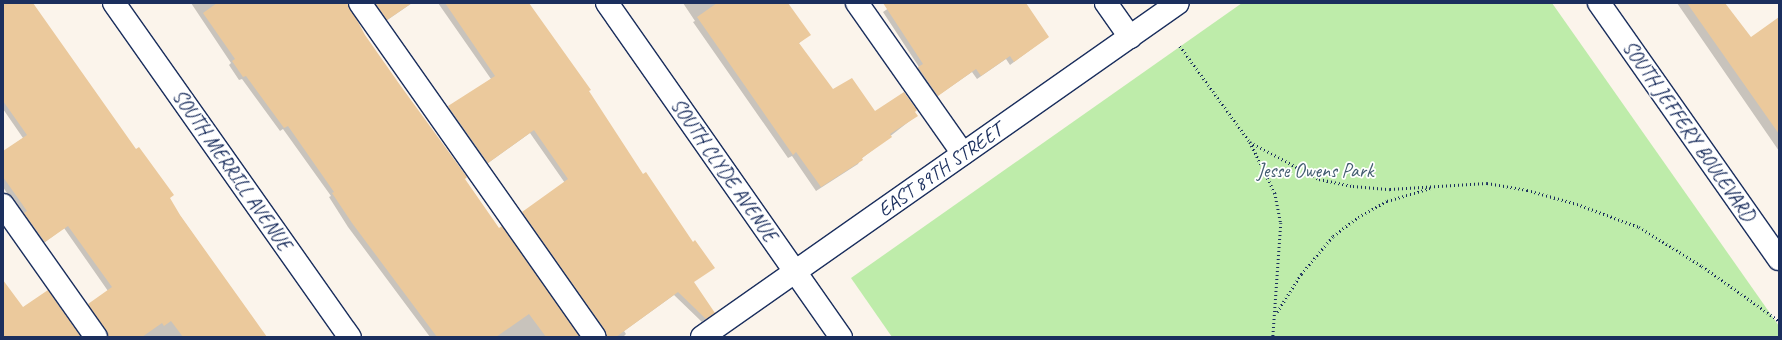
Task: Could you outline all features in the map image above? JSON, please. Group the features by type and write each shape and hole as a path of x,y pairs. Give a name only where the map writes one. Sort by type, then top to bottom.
{"street":[{"name":"SOUTH MERRILL AVENUE","path":"114,3 350,337"},
{"path":"360,3 595,337"},
{"name":"SOUTH CLYDE AVENUE","path":"607,3 841,337"},
{"path":"857,3 963,154"},
{"path":"1106,3 1130,37"},
{"name":"EAST 89TH STREET","path":"702,337 1178,3"},
{"name":"SOUTH JEFFERY BOULEVARD","path":"1599,3 1779,259"},
{"path":"3,205 96,337"}],"path":[{"path":"1180,46 1250,142 1275,193 1281,224 1276,314 1273,337"},
{"path":"1250,142 1319,179 1390,189 1487,183 1527,190 1577,204 1639,227 1702,266 1779,321"},
{"path":"1276,314 1301,274 1333,236 1358,217 1387,202 1435,186"}],"green space":[{"name":"Jesse Owens Park","path":"1242,3 1552,3 1779,326 1779,337 892,337 851,278"}],"building":[{"path":"3,3 33,3 136,149 139,147 174,195 170,198 180,215 267,337 183,337 171,321 164,326 162,323 142,337 108,337 88,304 112,287 68,226 45,242 24,213 27,211 3,177 3,151 27,135 3,101"},
{"path":"217,3 348,3 365,35 467,177 465,179 499,228 502,226 580,337 546,337 529,314 496,337 437,337 352,223 332,193 334,192 288,126 284,128 246,76 243,77 232,61 235,59 203,13"},
{"path":"375,3 412,3 387,20"},
{"path":"445,3 529,3 591,90 589,91 643,174 646,172 693,242 695,240 715,268 694,282 715,313 706,319 678,292 616,337 607,337 605,330 522,212 568,179 534,130 488,163 448,106 495,76"},
{"path":"717,3 788,3 811,35 799,43 833,89 852,78 875,111 904,92 917,110 915,112 918,116 890,134 892,137 862,158 863,160 821,187 796,152 793,155 697,17"},
{"path":"883,3 1026,3 1049,37 1014,62 1010,56 981,76 976,69 938,96 918,67 923,64"},
{"path":"1687,3 1725,3 1751,37 1779,17 1779,134"},
{"path":"3,280 23,307 48,290 81,337 3,337"}]}
